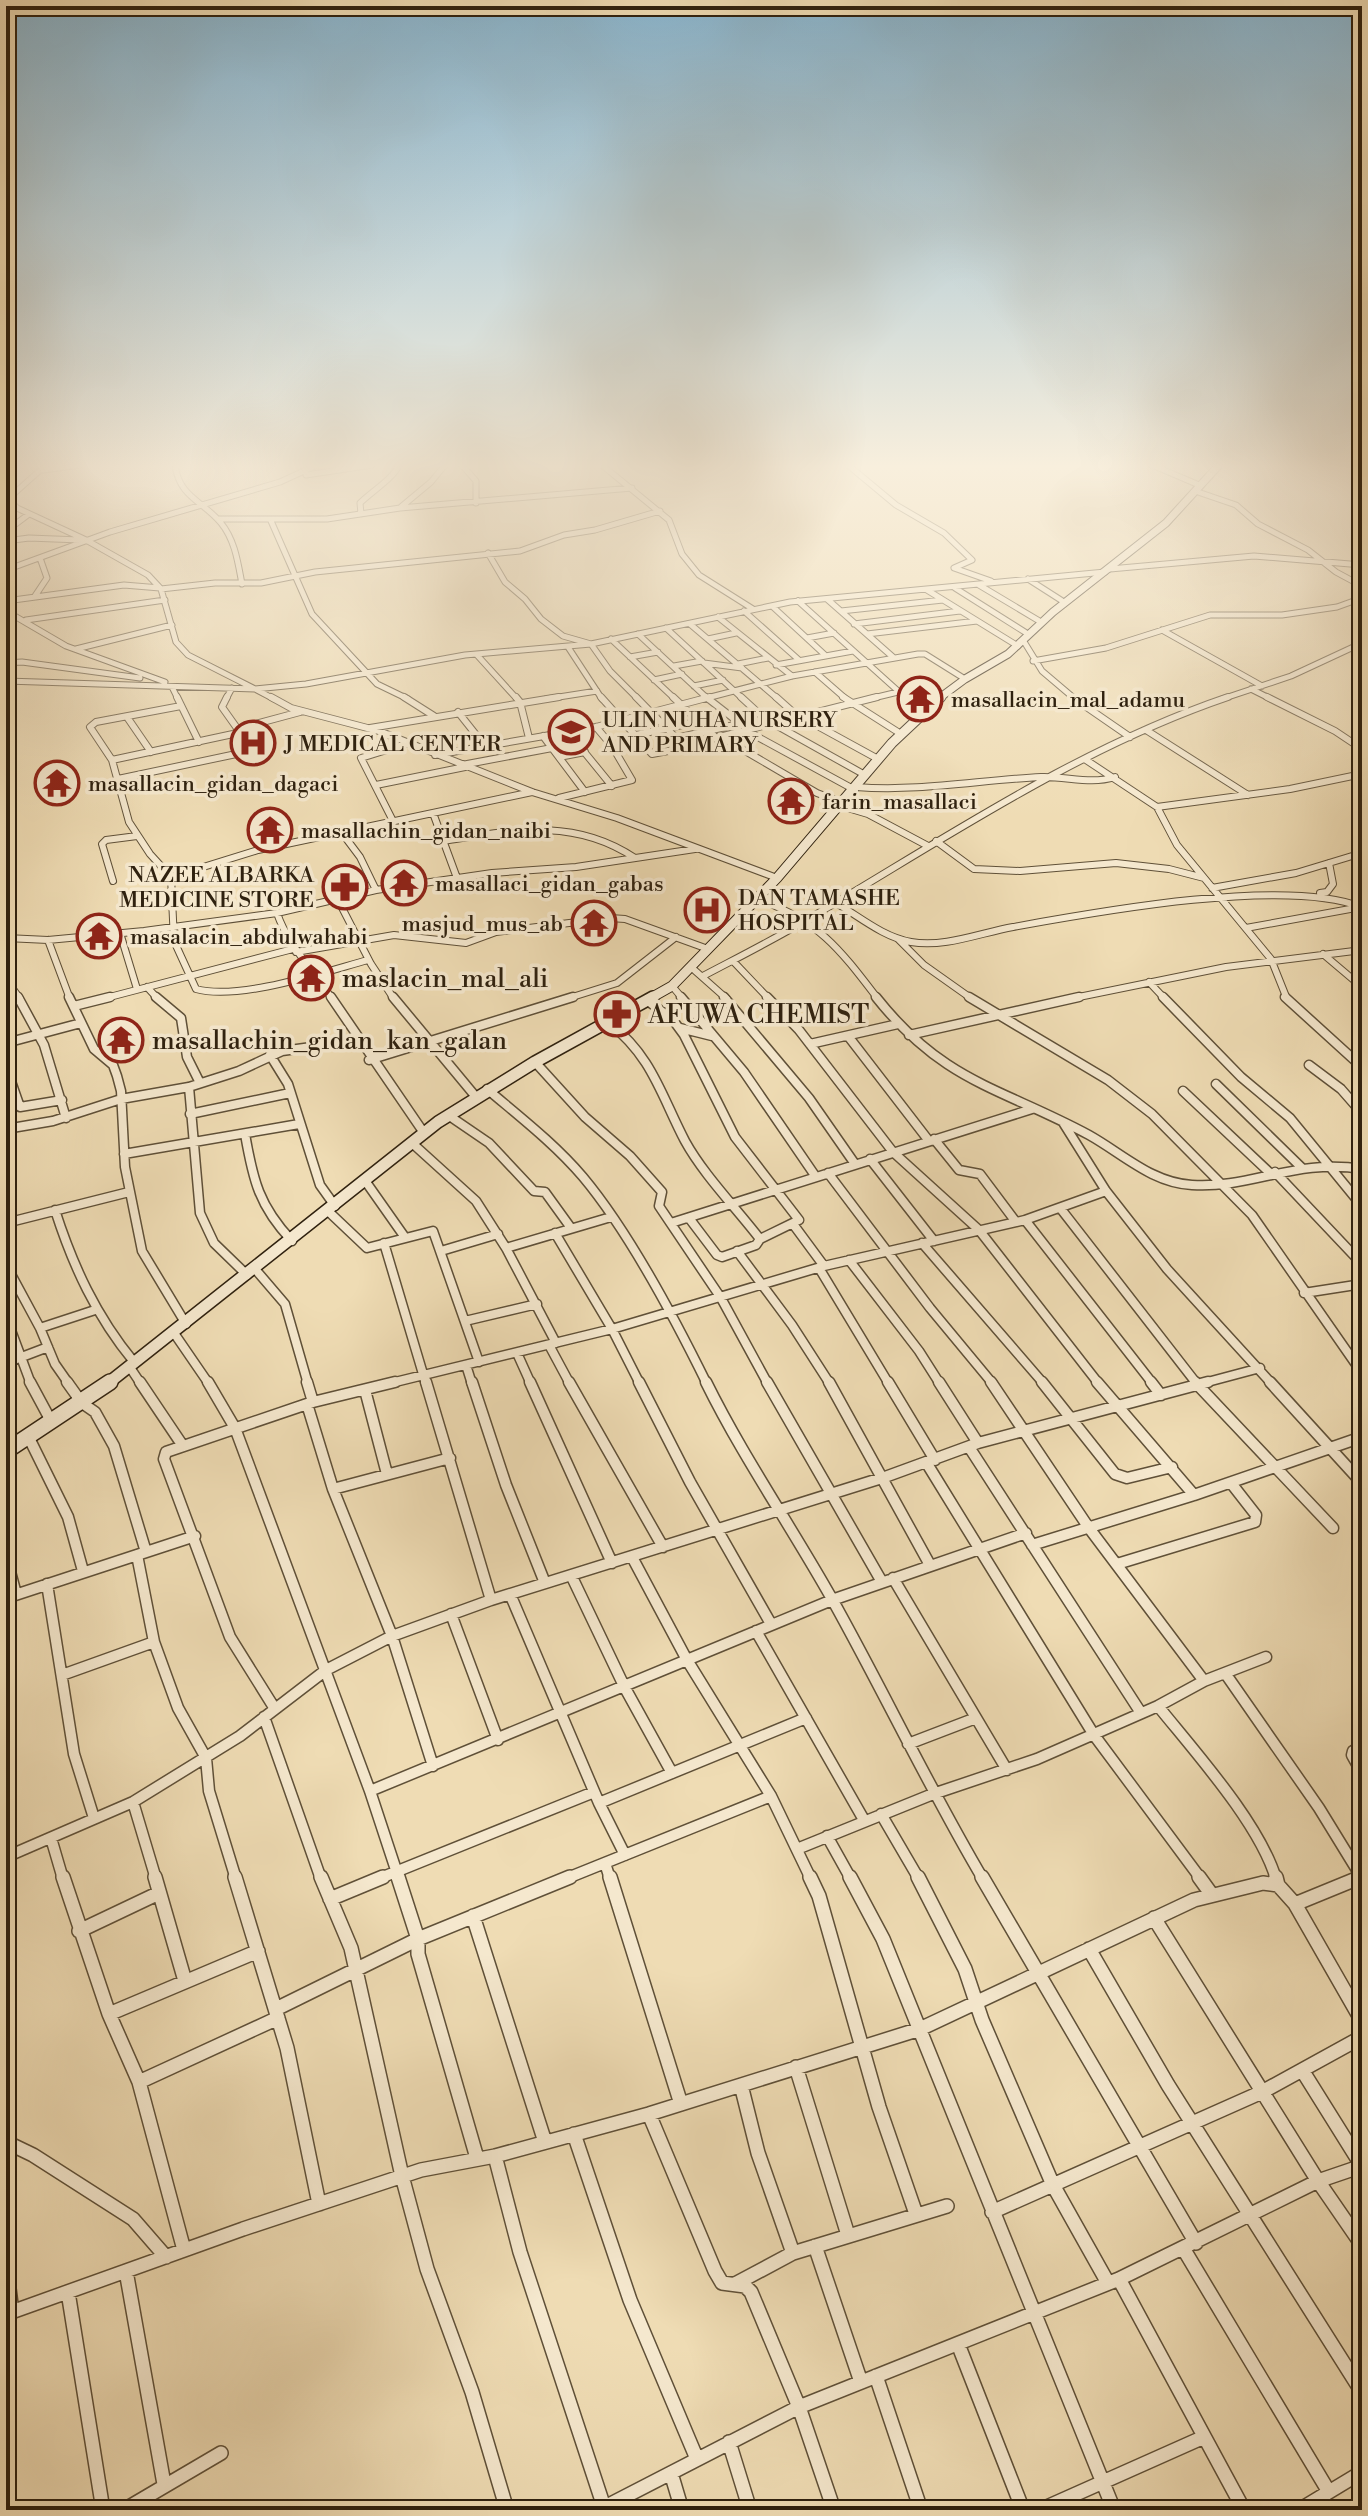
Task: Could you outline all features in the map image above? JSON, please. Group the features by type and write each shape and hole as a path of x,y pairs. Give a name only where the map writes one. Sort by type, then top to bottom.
{"street":[{"path":"35,596 45,582"},
{"path":"155,582 161,588 176,642 188,655 302,712 369,728 532,792 777,878"},
{"path":"6,601 124,585 161,588 270,582"},
{"path":"300,582 312,614 352,654 363,672 377,684 424,707 434,716"},
{"path":"505,582 552,630 591,644 610,671 650,713 684,746 690,746"},
{"path":"713,582 753,609"},
{"path":"6,681 255,689 306,684 477,655 591,644 798,601 1000,582"},
{"path":"1033,582 1064,602"},
{"path":"6,1451 82,1403 186,1324 448,1115 487,1089 672,986 758,899 923,711 1023,640 1090,582"},
{"path":"978,585 1041,622"},
{"path":"954,587 1023,640 1033,661 1055,684 1130,737"},
{"path":"926,590 977,621 1023,640"},
{"path":"1033,661 1106,648 1210,615 1282,615 1337,607 1362,598"},
{"path":"827,599 894,658"},
{"path":"26,620 165,600"},
{"path":"841,611 943,600"},
{"path":"798,601 923,711"},
{"path":"772,606 825,655"},
{"path":"6,611 75,649 159,681"},
{"path":"744,611 799,660"},
{"path":"854,624 960,611"},
{"path":"718,617 792,676"},
{"path":"867,634 977,621"},
{"path":"690,624 800,717 878,759"},
{"path":"75,649 172,625"},
{"path":"666,628 774,724 865,775"},
{"path":"1162,630 1262,687"},
{"path":"708,639 736,633"},
{"path":"807,638 834,633"},
{"path":"638,634 739,724 856,789 924,791 1052,777 1104,781 1115,777"},
{"path":"611,639 707,731 817,793 868,814 928,846"},
{"path":"703,976 807,920 1018,792 1167,718 1262,687 1362,643"},
{"path":"568,647 597,691 654,755 898,692"},
{"path":"776,665 853,651"},
{"path":"630,657 658,652"},
{"path":"434,755 596,727 792,676 894,658 925,654 965,679"},
{"path":"477,655 520,702 529,738"},
{"path":"674,666 703,662 740,666 768,658"},
{"path":"6,663 22,662 194,688"},
{"path":"815,672 851,704 901,734"},
{"path":"654,680 682,674"},
{"path":"694,686 723,680"},
{"path":"172,687 199,742"},
{"path":"118,779 241,753 245,747 222,707 232,688"},
{"path":"1251,689 1335,731 1362,749"},
{"path":"369,728 597,691"},
{"path":"181,706 90,725 112,760 129,822 171,877 177,950 199,992 210,994 368,960"},
{"path":"112,760 199,742 302,712"},
{"path":"458,712 485,746"},
{"path":"127,717 167,769"},
{"path":"636,735 696,722"},
{"path":"676,738 739,724"},
{"path":"556,798 629,782 632,778 596,727"},
{"path":"1146,730 1248,795"},
{"path":"568,732 612,786"},
{"path":"543,736 585,792"},
{"path":"393,821 361,758 407,744"},
{"path":"376,785 552,748"},
{"path":"559,757 585,752"},
{"path":"1086,760 1157,807 1177,845 1271,959 1283,995 1362,1067"},
{"path":"1157,807 1248,795 1362,774"},
{"path":"171,877 258,850 532,792"},
{"path":"433,813 457,878"},
{"path":"444,841 537,829 611,841 636,858"},
{"path":"342,833 360,857 376,890"},
{"path":"113,881 102,844 106,840 137,836"},
{"path":"936,841 974,869 1020,871 1132,864 1204,878"},
{"path":"6,938 48,940 173,927 277,913 376,890 457,878 700,849"},
{"path":"1212,888 1263,880 1362,853"},
{"path":"1308,896 1327,892 1333,884 1329,863"},
{"path":"898,938 925,943 1014,926 1219,897 1345,898 1361,906"},
{"path":"337,898 368,960 402,1010 476,1097"},
{"path":"758,899 807,920 845,957 880,1006 909,1035 952,1070 1064,1124 1152,1175 1173,1183 1223,1185 1272,1172 1329,1164 1362,1169"},
{"path":"836,903 898,938 924,965 959,991 1108,1080 1152,1114 1263,1229 1304,1293 1362,1373"},
{"path":"1246,928 1307,919 1361,906"},
{"path":"277,913 283,934 294,951 316,973 356,1041 424,1133"},
{"path":"74,1006 294,951 357,939 414,935 466,943 496,932 610,918 625,919 708,949"},
{"path":"120,933 137,989"},
{"path":"369,1060 617,983 676,937"},
{"path":"48,940 94,1049 113,1065 121,1099 129,1192 142,1251 186,1324"},
{"path":"909,1035 998,1013 1271,959 1362,950"},
{"path":"1323,954 1362,987"},
{"path":"733,961 770,996 893,1152 979,1230 1117,1407 1194,1495"},
{"path":"692,968 728,1000 799,1086 855,1164"},
{"path":"6,979 25,1002 54,1070 66,1118"},
{"path":"1149,982 1329,1164 1362,1206"},
{"path":"672,986 744,1072 816,1177"},
{"path":"147,987 181,1018 187,1057 200,1083"},
{"path":"648,1001 679,1028 724,1119 773,1189 799,1218 793,1224 760,1239 756,1245 722,1257 717,1255 689,1218"},
{"path":"6,1043 81,1023"},
{"path":"609,1023 627,1037 655,1074 686,1143 760,1239"},
{"path":"810,1044 898,1024"},
{"path":"679,1028 712,1036"},
{"path":"848,1036 959,1170 980,1174 1087,1296 1161,1395"},
{"path":"6,1129 66,1118 121,1099 189,1087 239,1071 270,1055 303,1047 356,1041"},
{"path":"1354,1060 1362,1054"},
{"path":"270,1055 290,1093 320,1185 332,1209 364,1247 433,1231 479,1362"},
{"path":"535,1062 585,1117 630,1156 663,1195 659,1206 721,1298 829,1494 888,1580 1007,1770"},
{"path":"1309,1065 1341,1089 1362,1113"},
{"path":"6,1067 20,1107 62,1100"},
{"path":"1216,1084 1302,1168"},
{"path":"189,1087 200,1213 214,1243 285,1304 333,1489 392,1636 433,1766"},
{"path":"487,1089 560,1152 584,1178 669,1313 722,1415 832,1600 933,1794 1139,2147 1189,2246 1329,2492"},
{"path":"1183,1091 1272,1172 1362,1264"},
{"path":"190,1114 290,1093"},
{"path":"671,1223 1033,1109"},
{"path":"448,1115 489,1143 534,1191 545,1192 571,1228"},
{"path":"124,1154 192,1145 299,1124"},
{"path":"1064,1124 1106,1191 1167,1269 1362,1483"},
{"path":"245,1134 254,1185 262,1209 292,1241"},
{"path":"412,1143 476,1201 498,1234 537,1304 552,1344 595,1432 626,1477 663,1547"},
{"path":"870,1159 934,1241"},
{"path":"828,1173 930,1308 990,1380 1089,1528 1204,1681"},
{"path":"366,1182 404,1236"},
{"path":"507,2510 472,2392 427,2269 402,2176 351,1948 330,1899 270,1713 230,1637 164,1459 166,1452 310,1403 612,1329 821,1267 1020,1221 1106,1191"},
{"path":"6,1223 129,1192"},
{"path":"1061,1209 1197,1384 1333,1528"},
{"path":"55,1210 66,1245 95,1310 183,1446"},
{"path":"506,1248 611,1217"},
{"path":"793,1224 849,1313 980,1548 1094,1735 1212,1895"},
{"path":"555,1233 612,1329 717,1530 771,1624"},
{"path":"441,1251 498,1234"},
{"path":"384,1243 491,1600"},
{"path":"922,1243 1022,1356 1115,1474 1127,1478 1172,1467"},
{"path":"737,1251 764,1285 885,1477 930,1565"},
{"path":"849,1260 919,1351 1032,1545 1141,1713"},
{"path":"6,1265 40,1328 55,1364 82,1403 95,1412 114,1446 141,1553 154,1642 178,1708 206,1758 209,1791 277,2013 319,2204"},
{"path":"1304,1293 1362,1284"},
{"path":"465,1321 537,1304"},
{"path":"40,1328 95,1310"},
{"path":"6,1317 32,1388 52,1421"},
{"path":"174,1333 202,1371 235,1428 326,1670 370,1791 418,1939 418,1954 477,2158"},
{"path":"6,1363 48,1347"},
{"path":"517,1353 612,1563"},
{"path":"466,1365 506,1485 545,1583"},
{"path":"6,1814 9,1856 133,1802 206,1758 326,1670 392,1636 491,1600 885,1477 974,1445 1260,1368"},
{"path":"365,1390 387,1474"},
{"path":"1032,1545 1231,1483 1362,1437"},
{"path":"29,1438 68,1517 83,1571"},
{"path":"333,1489 450,1458"},
{"path":"1117,1564 1255,1522 1256,1515 1231,1483"},
{"path":"370,1791 832,1600 1026,1533"},
{"path":"6,1557 11,1596 195,1536"},
{"path":"632,1557 687,1660 771,1796 819,1896 864,2044 879,2107 916,2214"},
{"path":"571,1575 625,1688 672,1773"},
{"path":"47,1584 74,1754 94,1818"},
{"path":"510,1594 596,1797 625,1855"},
{"path":"451,1614 498,1740"},
{"path":"756,1631 864,1820"},
{"path":"62,1675 154,1642"},
{"path":"797,1849 864,1820 1007,1770 1094,1735 1204,1681 1266,1657"},
{"path":"1225,1673 1319,1808 1362,1877 1295,1904"},
{"path":"1158,1706 1224,1789 1271,1861 1278,1885 1295,1904 1362,2021"},
{"path":"330,1899 596,1797 672,1773 806,1718"},
{"path":"908,1744 976,1718"},
{"path":"1362,1747 1353,1751 1352,1755 1362,1773"},
{"path":"139,2082 418,1939 771,1796"},
{"path":"133,1802 185,1981"},
{"path":"881,1814 943,1925 978,2000 982,2020 1053,2185 1114,2281 1244,2510"},
{"path":"827,1836 883,1939 1114,2510"},
{"path":"51,1838 79,1931 109,2014 139,2082 184,2250"},
{"path":"605,1863 681,2104"},
{"path":"6,2265 9,2313 402,2176 495,2156 649,2114 864,2044 920,2029 1154,1918 1212,1895 1263,1883 1278,1885"},
{"path":"79,1931 159,1893"},
{"path":"473,1916 545,2142"},
{"path":"1154,1918 1318,2181 1362,2245"},
{"path":"1089,1949 1192,2122 1362,2392"},
{"path":"109,2014 258,1951"},
{"path":"992,2212 1262,2092 1362,2037"},
{"path":"796,2067 848,2235"},
{"path":"495,2156 520,2252 603,2509 799,2407 1114,2281 1318,2181 1362,2166 1302,2070"},
{"path":"741,2085 758,2153 793,2253"},
{"path":"649,2114 715,2271 722,2283 745,2286 751,2292 799,2407 834,2510"},
{"path":"574,2134 630,2300 697,2459"},
{"path":"6,2142 33,2155 133,2219 166,2257"},
{"path":"734,2284 793,2253 947,2206"},
{"path":"815,2246 861,2382"},
{"path":"126,2271 164,2484"},
{"path":"68,2292 103,2510"},
{"path":"958,2344 1023,2510"},
{"path":"876,2376 921,2510"},
{"path":"1040,2510 1204,2437"},
{"path":"729,2442 750,2510"},
{"path":"124,2510 221,2453"},
{"path":"1299,2510 1362,2472"},
{"path":"671,2473 682,2510"}],"place":[{"name":"masallacin_mal_adamu","path":"920,699"},
{"name":"ULIN NUHA NURSERY AND PRIMARY","path":"571,732"},
{"name":"J MEDICAL CENTER","path":"253,743"},
{"name":"masallacin_gidan_dagaci","path":"57,783"},
{"name":"farin_masallaci","path":"791,801"},
{"name":"masallachin_gidan_naibi","path":"270,830"},
{"name":"masallaci_gidan_gabas","path":"404,883"},
{"name":"NAZEE ALBARKA MEDICINE STORE","path":"345,887"},
{"name":"DAN TAMASHE HOSPITAL","path":"707,910"},
{"name":"masjud_mus_ab","path":"594,923"},
{"name":"masalacin_abdulwahabi","path":"99,936"},
{"name":"maslacin_mal_ali","path":"311,978"},
{"name":"AFUWA CHEMIST","path":"617,1014"},
{"name":"masallachin_gidan_kan_galan","path":"121,1040"}]}
